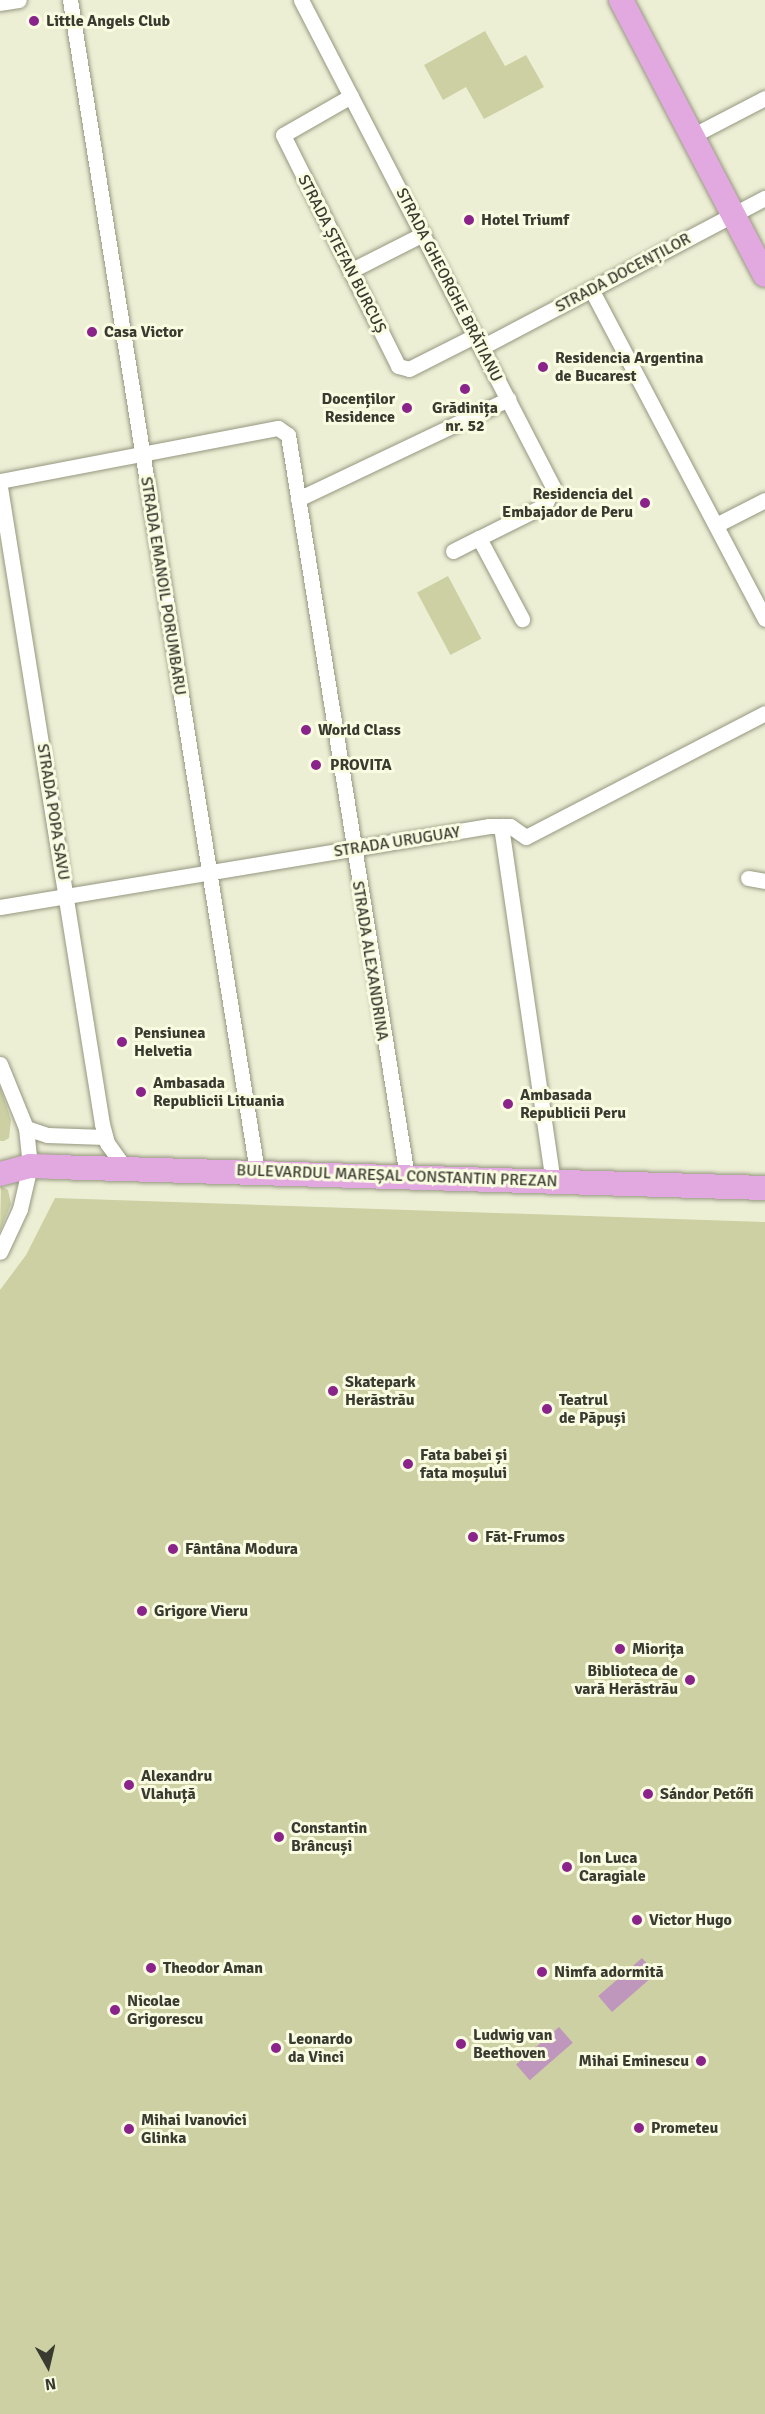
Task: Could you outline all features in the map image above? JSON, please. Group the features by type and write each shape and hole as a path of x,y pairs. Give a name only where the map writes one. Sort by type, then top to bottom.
{"main road":[{"path":"621,0 765,275"},
{"path":"0,1154 30,1166"},
{"path":"0,1173 30,1166"},
{"name":"BULEVARDUL MAREȘAL CONSTANTIN PREZAN","path":"30,1166 765,1188"}],"street":[{"path":"0,3 19,0"},
{"name":"STRADA EMANOIL PORUMBARU","path":"70,0 257,1171"},
{"name":"STRADA GHEORGHE BRĂTIANU","path":"301,0 554,487 545,505 453,551"},
{"name":"STRADA ȘTEFAN BURCUȘ","path":"351,96 283,135 350,271 402,369 410,369 479,341"},
{"path":"692,136 765,98"},
{"name":"STRADA DOCENȚILOR","path":"479,341 591,289 765,198"},
{"path":"350,271 423,234"},
{"path":"591,289 765,619"},
{"path":"298,500 509,399"},
{"name":"STRADA ALEXANDRINA","path":"141,454 282,429 288,435 352,849 406,1176"},
{"path":"0,481 141,454"},
{"name":"STRADA POPA SAVU","path":"0,487 105,1137"},
{"path":"716,525 765,500"},
{"path":"479,538 522,619"},
{"path":"553,1180 501,826 520,830 526,837 765,713"},
{"name":"STRADA URUGUAY","path":"0,907 501,826"},
{"path":"748,878 765,881"},
{"path":"0,1065 26,1128 30,1166 20,1209 0,1252"},
{"path":"26,1128 47,1135 105,1137 125,1168"}],"green space":[{"path":"485,31 505,66 526,55 544,87 484,119 466,87 443,100 424,65"},
{"path":"448,576 481,639 450,655 417,592"},
{"path":"0,1086 11,1120 9,1138 4,1141 0,1141"},
{"path":"1,1186 8,1190 11,1204 0,1231"},
{"path":"55,1198 765,1222 765,2414 0,2414 0,1290 26,1255"}],"shaded area":[{"path":"642,1958 656,1974 612,2012 598,1996"},
{"path":"559,2027 573,2043 530,2080 516,2064"}],"place":[{"name":"Little Angels Club","path":"34,21"},
{"name":"Hotel Triumf","path":"469,220"},
{"name":"Casa Victor","path":"92,332"},
{"name":"Residencia Argentina de Bucarest","path":"543,367"},
{"name":"Grădinița nr. 52","path":"465,389"},
{"name":"Docenților Residence","path":"407,408"},
{"name":"Residencia del Embajador de Peru","path":"645,503"},
{"name":"World Class","path":"306,730"},
{"name":"PROVITA","path":"316,765"},
{"name":"Pensiunea Helvetia","path":"122,1042"},
{"name":"Ambasada Republicii Lituania","path":"141,1092"},
{"name":"Ambasada Republicii Peru","path":"508,1104"},
{"name":"Skatepark Herăstrău","path":"333,1391"},
{"name":"Teatrul de Păpuși","path":"547,1409"},
{"name":"Fata babei și fata moșului","path":"408,1464"},
{"name":"Făt-Frumos","path":"473,1537"},
{"name":"Fântâna Modura","path":"173,1549"},
{"name":"Grigore Vieru","path":"142,1611"},
{"name":"Miorița","path":"620,1649"},
{"name":"Biblioteca de vară Herăstrău","path":"690,1680"},
{"name":"Alexandru Vlahuță","path":"129,1785"},
{"name":"Sándor Petőfi","path":"648,1794"},
{"name":"Constantin Brâncuși","path":"279,1837"},
{"name":"Ion Luca Caragiale","path":"567,1867"},
{"name":"Victor Hugo","path":"637,1920"},
{"name":"Theodor Aman","path":"151,1968"},
{"name":"Nimfa adormită","path":"542,1972"},
{"name":"Nicolae Grigorescu","path":"115,2010"},
{"name":"Ludwig van Beethoven","path":"461,2044"},
{"name":"Leonardo da Vinci","path":"276,2048"},
{"name":"Mihai Eminescu","path":"701,2061"},
{"name":"Prometeu","path":"639,2128"},
{"name":"Mihai Ivanovici Glinka","path":"129,2129"}]}
